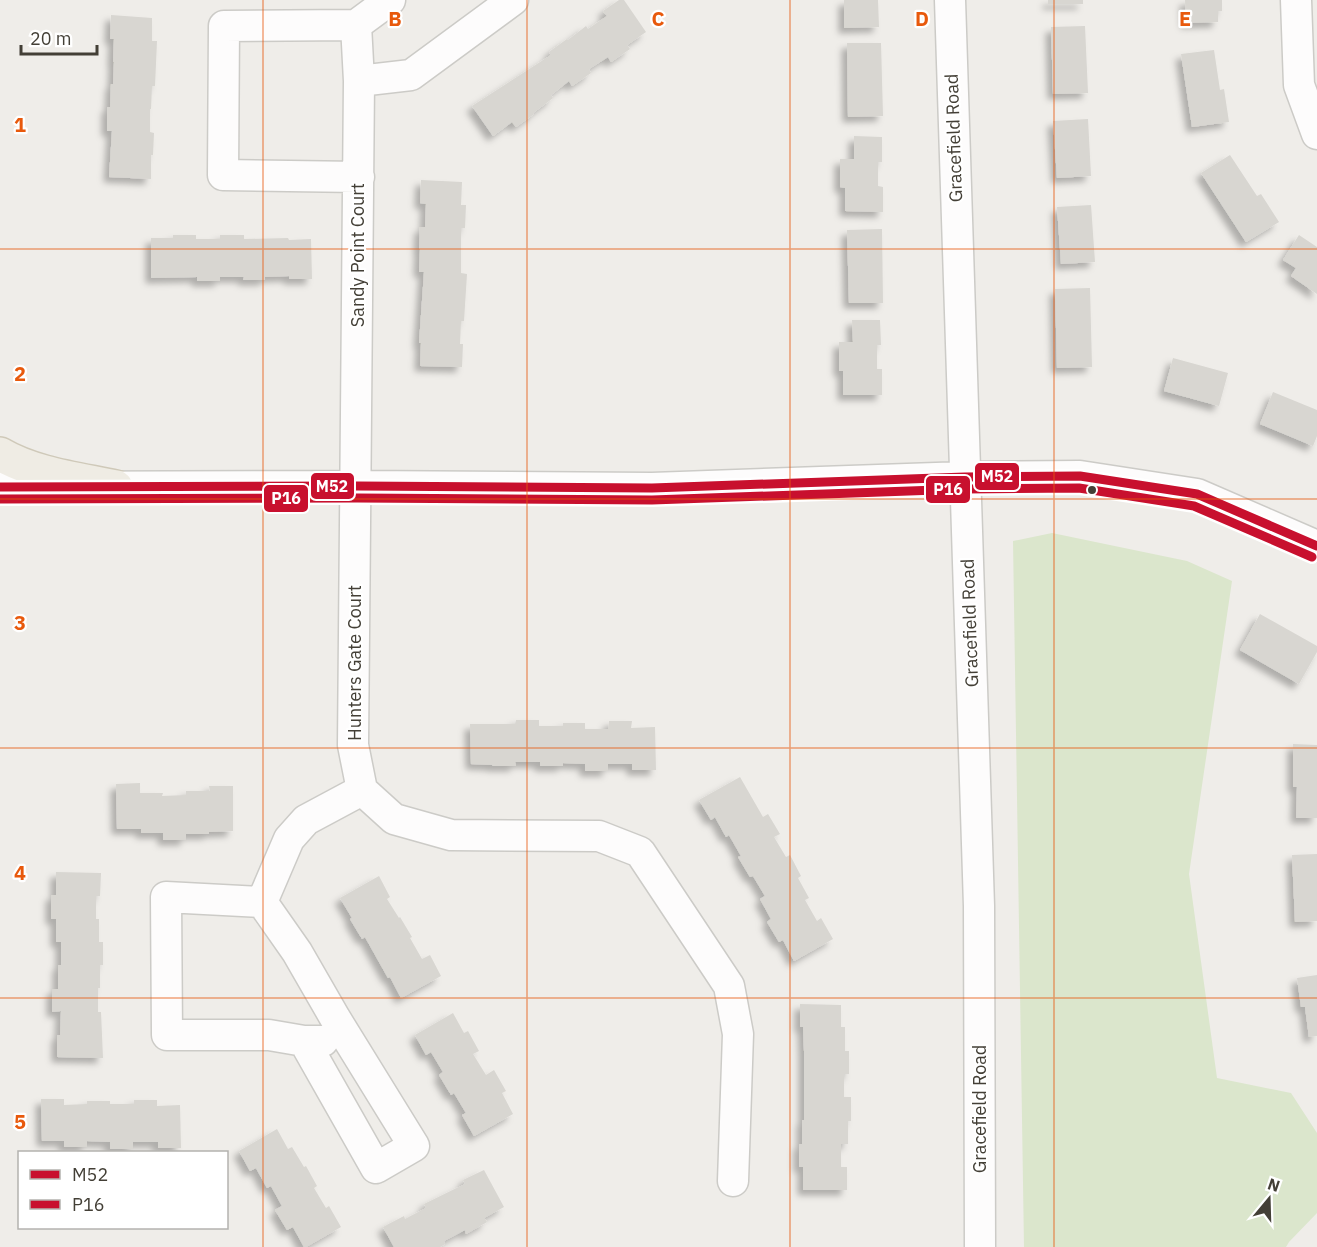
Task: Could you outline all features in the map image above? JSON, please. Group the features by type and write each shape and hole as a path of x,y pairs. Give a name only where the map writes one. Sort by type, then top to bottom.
{"main road":[{"path":"0,454 12,461 48,472 116,487"}],"street":[{"path":"359,177 223,175 224,26 356,24 390,0"},
{"path":"359,81 411,75 513,0"},
{"name":"Gracefield Road","path":"950,0 979,906 980,1247"},
{"path":"1296,0 1299,85 1317,134"},
{"name":"Sandy Point Court","path":"356,24 359,81 357,486"},
{"path":"0,487 652,488 965,477 1080,476 1197,494 1317,546"},
{"name":"Hunters Gate Court","path":"357,486 354,744 362,790"},
{"path":"262,902 289,840 306,820 362,790 394,819 451,835 599,836 640,852 729,986 738,1034 733,1181"},
{"path":"262,902 166,897 167,1035 269,1035 304,1041 350,1041"},
{"path":"262,902 297,952 414,1146 376,1168 304,1041"}],"green space":[{"path":"1052,533 1187,561 1232,581 1189,874 1217,1078 1291,1093 1317,1133 1317,1213 1286,1247 1024,1247 1013,541"}],"building":[{"path":"619,0 624,0 646,32 627,45 630,49 611,62 608,57 589,69 591,73 572,86 569,81 551,95 553,98 516,127 512,122 493,136 472,106 551,55 549,52 586,26 588,29 607,16 603,11"},
{"path":"844,0 878,0 879,27 844,28"},
{"path":"1048,0 1083,0 1083,4 1048,4"},
{"path":"1185,0 1222,0 1222,11 1218,11 1218,22 1186,23"},
{"path":"111,15 152,18 152,41 157,41 155,86 152,86 150,109 150,132 154,133 151,179 109,177 112,131 107,131 107,107 110,107 114,62 114,39 110,39"},
{"path":"1085,26 1088,93 1053,94 1051,27"},
{"path":"847,43 881,43 883,116 848,117"},
{"path":"1214,50 1220,90 1224,89 1229,122 1192,127 1181,54"},
{"path":"1088,119 1091,176 1057,178 1053,121"},
{"path":"854,136 882,137 882,162 878,162 878,186 883,187 883,212 845,211 845,188 840,187 840,159 854,159"},
{"path":"1230,155 1257,196 1261,194 1279,222 1246,242 1201,173"},
{"path":"421,180 462,182 461,205 466,205 465,228 461,228 461,273 467,274 464,321 461,321 462,367 420,366 421,343 419,343 424,272 419,272 419,249 420,227 425,227 426,204 420,203"},
{"path":"1091,205 1095,262 1061,264 1057,207"},
{"path":"882,229 883,303 849,303 847,230"},
{"path":"173,235 196,235 196,239 220,239 220,235 244,235 244,239 311,239 312,279 289,279 289,276 265,277 265,280 220,277 220,281 197,281 197,277 151,278 151,238 173,238"},
{"path":"1299,235 1317,247 1317,294 1291,276 1296,268 1283,260"},
{"path":"1090,288 1092,367 1057,368 1055,289"},
{"path":"852,320 880,320 881,345 877,345 877,369 882,369 882,395 843,395 843,371 839,371 839,342 853,342"},
{"path":"1173,358 1228,373 1219,406 1164,391"},
{"path":"1273,392 1317,410 1317,436 1313,446 1260,424"},
{"path":"1260,614 1317,646 1317,652 1299,684 1240,650"},
{"path":"516,720 539,720 539,726 585,723 585,729 608,729 609,721 632,721 631,728 655,727 656,770 632,770 632,764 608,764 608,771 585,771 585,764 563,763 563,766 540,766 540,762 515,762 516,766 493,766 471,764 470,724 515,724"},
{"path":"1293,744 1317,745 1317,818 1296,818 1297,787 1293,787"},
{"path":"740,777 763,817 768,814 780,834 774,837 786,857 790,855 801,876 798,878 809,898 805,900 817,921 821,918 833,939 794,961 783,940 779,942 767,922 771,919 760,899 765,896 738,857 741,856 729,835 726,837 715,817 711,820 699,800"},
{"path":"140,783 140,793 163,793 162,796 186,795 186,791 210,791 209,786 233,786 233,831 186,834 186,840 163,840 163,833 141,833 141,829 117,829 116,784"},
{"path":"1317,854 1317,921 1295,922 1292,855"},
{"path":"56,872 101,873 100,896 96,896 96,919 99,919 99,942 103,942 98,1012 101,1012 103,1058 57,1057 57,1035 60,1035 61,1011 52,1012 52,989 58,989 61,942 56,942 56,919 51,919 51,895 56,895"},
{"path":"379,876 390,897 387,899 412,937 410,938 422,959 430,955 441,976 401,998 365,937 362,939 340,898"},
{"path":"1317,975 1317,1036 1309,1037 1305,1007 1301,1007 1297,978"},
{"path":"800,1004 841,1005 841,1027 845,1027 845,1051 849,1051 849,1074 844,1074 844,1097 851,1097 848,1144 841,1144 841,1167 847,1167 847,1190 803,1190 803,1167 799,1167 799,1144 802,1144 802,1120 804,1120 804,1051 803,1027 800,1027"},
{"path":"453,1013 464,1033 468,1031 479,1051 473,1054 486,1075 494,1070 506,1091 502,1093 513,1114 474,1136 462,1115 466,1113 454,1093 451,1095 439,1075 443,1072 431,1052 426,1055 415,1035"},
{"path":"41,1099 64,1099 64,1105 87,1104 87,1101 134,1104 134,1100 157,1100 157,1106 180,1105 181,1148 158,1148 158,1142 133,1142 133,1149 110,1149 110,1142 87,1141 87,1147 64,1147 64,1141 42,1141"},
{"path":"277,1129 288,1149 292,1147 304,1167 306,1166 317,1186 314,1188 326,1208 329,1206 341,1227 306,1247 293,1227 287,1230 275,1210 282,1206 271,1186 267,1188 256,1168 250,1171 239,1151"},
{"path":"484,1170 504,1207 484,1218 487,1222 466,1234 465,1230 444,1241 445,1244 440,1247 394,1247 383,1227 426,1208 424,1204 465,1184 463,1180"}],"transit line":[{"name":"M52","path":"0,487 652,488 965,477 1080,476 1197,494 1317,546"},
{"name":"P16","path":"0,499 652,500 965,489 1079,488 1194,506 1312,557"}]}
